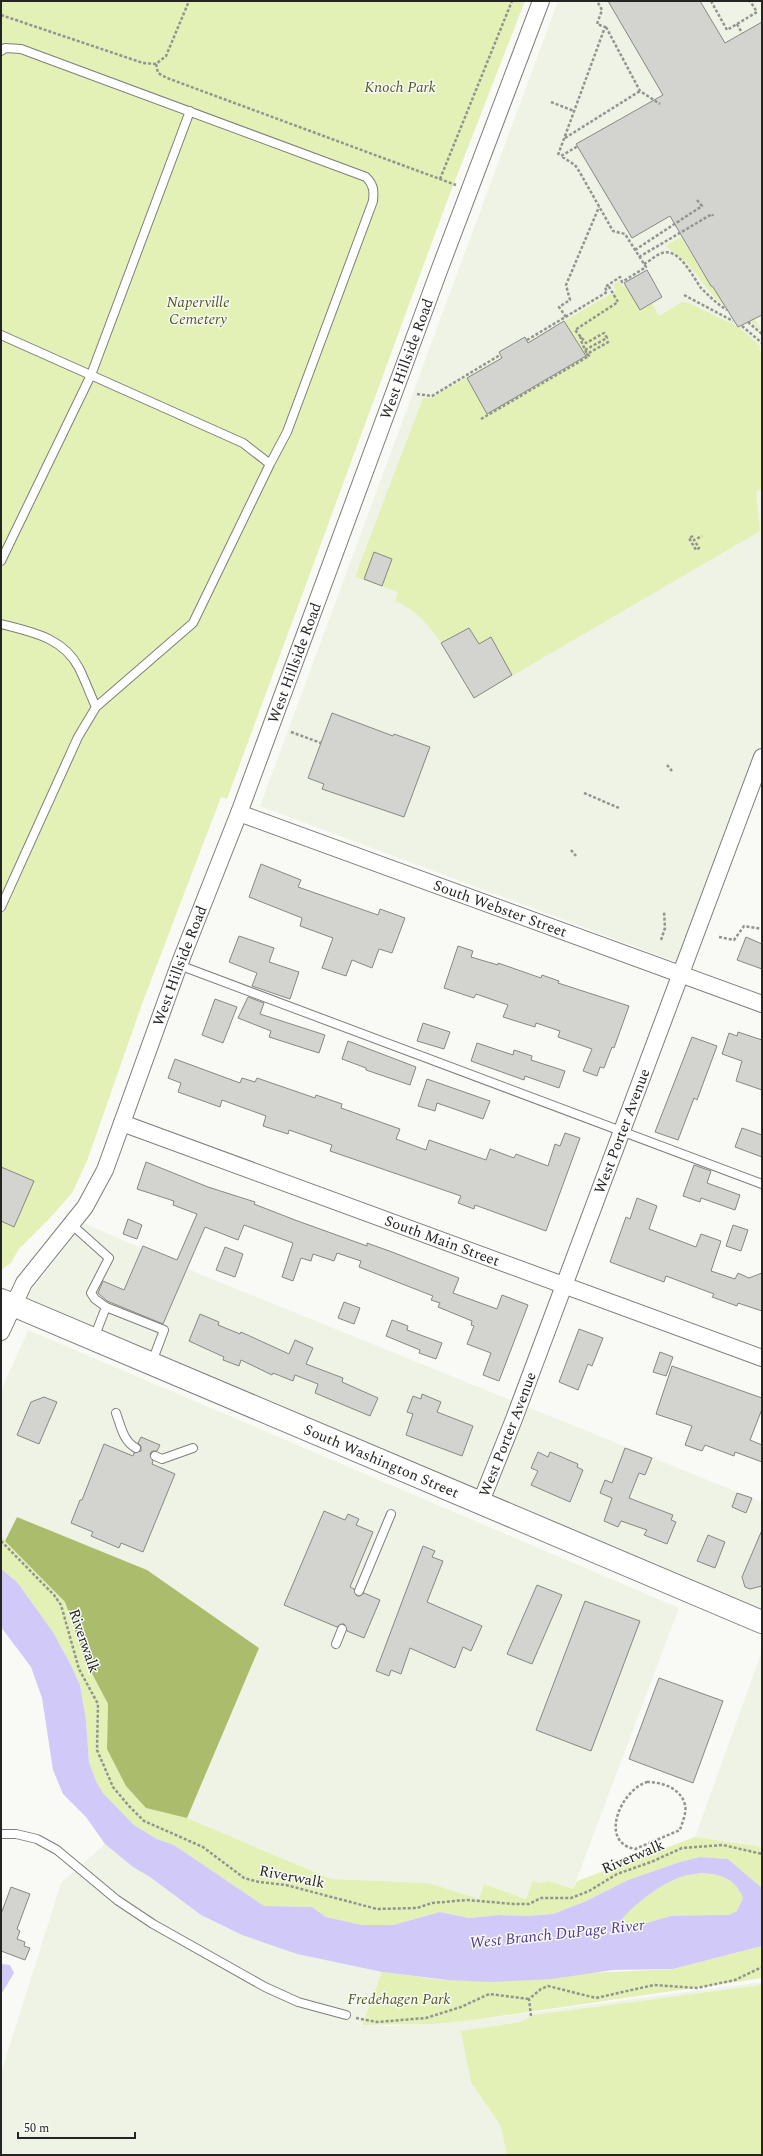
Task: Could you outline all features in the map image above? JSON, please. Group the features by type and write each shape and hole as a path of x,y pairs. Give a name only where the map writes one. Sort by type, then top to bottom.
{"main road":[{"name":"South Washington Street","path":"7,1302 480,1504 762,1622"}],"street":[{"name":"West Hillside Road","path":"1,1332 7,1302 85,1207 104,1170 179,965 239,813 440,268 541,1"},
{"name":"West Porter Avenue","path":"480,1504 564,1286 762,757"},
{"name":"South Webster Street","path":"239,813 762,1004"},
{"name":"South Main Street","path":"122,1123 762,1358"}],"lane":[{"path":"1,42 366,177 373,187 373,201 281,444 193,623 96,707 78,737 1,907"},
{"path":"1,51 5,48 21,49"},
{"path":"1,561 91,375 190,111"},
{"path":"1,335 243,444 270,464"},
{"path":"1,624 28,630 48,638 66,649 79,668 96,707"},
{"path":"179,965 762,1184"},
{"path":"71,1224 109,1258 91,1293 95,1299 106,1307 164,1330 150,1364"},
{"path":"94,1340 106,1307"},
{"path":"116,1413 125,1437 129,1444 136,1448"},
{"path":"155,1456 162,1459 193,1448"},
{"path":"359,1591 391,1514"},
{"path":"336,1644 342,1629"},
{"path":"1,1834 16,1834 37,1838 57,1850 117,1900 153,1924 265,1987 298,2002 346,2015"}],"path":[{"path":"1,15 143,63 156,64 166,56 189,1"},
{"path":"440,179 512,1"},
{"path":"597,1 602,10 598,24 605,27 640,91 660,104"},
{"path":"711,1 728,30 757,12 750,1"},
{"path":"737,24 742,33"},
{"path":"558,155 605,27"},
{"path":"156,64 158,73 168,78 456,185"},
{"path":"565,138 640,91"},
{"path":"551,102 574,111"},
{"path":"527,340 607,292 605,287 620,277 622,282 646,267 625,234 613,231 600,206 575,165 561,156 578,146"},
{"path":"635,250 702,206 698,200"},
{"path":"566,317 559,307 570,300 566,285 600,206"},
{"path":"639,257 712,214 713,216"},
{"path":"644,264 663,253 670,252 685,264 701,287 714,301 727,310"},
{"path":"585,350 607,338 604,333 586,343 575,330 618,302 608,285"},
{"path":"684,294 733,321"},
{"path":"748,322 762,334"},
{"path":"742,326 762,343"},
{"path":"481,419 589,356 580,336"},
{"path":"587,354 610,341"},
{"path":"417,394 432,396 500,355"},
{"path":"693,536 688,538 696,550 699,548 694,540 702,536"},
{"path":"291,732 321,743"},
{"path":"667,765 672,771"},
{"path":"584,793 619,808"},
{"path":"571,850 576,856"},
{"path":"661,940 665,928 664,911"},
{"path":"719,937 734,940 744,926 762,929"},
{"name":"Riverwalk","path":"1,1541 61,1605 79,1669 98,1704 97,1750 113,1787 144,1821 203,1847 244,1878 259,1882 286,1885 377,1909 417,1908 432,1903 467,1900 529,1904 542,1898 571,1898 588,1891 617,1874 651,1862 682,1848 723,1845 762,1854"},
{"path":"656,1782 673,1788 682,1796 686,1806 680,1830 634,1849 627,1847 620,1842 617,1834 617,1816 622,1803 638,1784 656,1782"},
{"path":"346,2015 377,2022 412,2020 443,2014 489,1994 529,1999 541,1989 548,1986 596,1998 654,1985 697,1988 735,1980 762,1966"},
{"path":"529,1999 531,2016"}],"shaded area":[{"path":"558,1 762,1 762,755 684,965 260,806"},
{"path":"86,1221 86,1224 202,1275 762,1502 762,1611 484,1495 172,1359 24,1300"},
{"path":"28,1330 679,1608 573,1889 549,1881 539,1883 527,1899 484,1884 479,1900 428,1883 331,1879 187,1818 258,1648 147,1570 17,1517 5,1541 1,1536 1,1391"},
{"path":"762,1651 762,1847 695,1837"},
{"path":"105,1844 133,1867 150,1877 201,1915 242,1935 297,1954 382,1972 362,2025 392,2026 473,2020 762,1982 762,2155 1,2155 1,2073 61,1883"}],"green space":[{"name":"Naperville Cemetery","path":"1,1 525,1 449,196 227,799 221,797 142,1004 87,1161 72,1193 50,1218 19,1249 11,1263 1,1270"},
{"path":"681,237 711,286 753,319 755,319 762,331 753,323 728,309 714,297 687,263 666,246"},
{"path":"647,270 662,297 652,303 659,316 682,302 689,303 739,327 761,347 759,349 762,353 762,490 756,491 760,531 474,698 450,657 431,630 421,618 408,608 395,601 398,592 355,577 423,398 431,398 616,291 613,285 619,281 623,287"},
{"path":"17,1517 147,1570 259,1648 187,1818 146,1808 126,1786 107,1749 108,1704 86,1662 65,1602 5,1541"},
{"path":"1,1536 65,1602 86,1662 108,1704 107,1749 146,1808 187,1818 331,1879 428,1883 479,1899 484,1884 526,1899 533,1881 539,1883 549,1881 573,1889 577,1881 695,1837 762,1847 762,1888 728,1859 700,1857 680,1862 628,1880 584,1902 553,1914 526,1916 499,1915 469,1918 440,1912 393,1925 362,1925 326,1917 312,1907 264,1906 174,1845 157,1839 134,1825 103,1793 96,1781 89,1762 86,1720 80,1685 53,1632 17,1582 1,1569"},
{"path":"700,1873 726,1878 736,1886 743,1898 737,1911 729,1916 671,1916 643,1924 625,1924 622,1918 640,1901 654,1891 679,1878"},
{"name":"Fredehagen Park","path":"762,1946 762,1978 473,2020 433,2024 362,2025 382,1972 442,1980 673,1969"},
{"path":"762,1985 762,2155 507,2155 501,2126 471,2082 461,2031 521,2022 534,2015"}],"water":[{"name":"West Branch DuPage River","path":"1,1569 17,1582 53,1632 71,1665 80,1685 86,1720 89,1762 96,1781 103,1793 134,1825 157,1839 174,1845 264,1906 312,1907 326,1917 362,1925 393,1925 440,1912 469,1918 499,1915 526,1916 553,1914 584,1902 628,1880 680,1862 700,1857 728,1859 762,1888 762,1946 673,1969 613,1970 552,1979 490,1982 447,1980 382,1972 297,1954 242,1935 201,1915 150,1877 133,1867 105,1844 86,1817 63,1794 53,1770 42,1698 31,1667 1,1627","holes":["700,1873 726,1878 736,1886 743,1898 737,1911 729,1915 671,1916 643,1924 625,1923 623,1918 647,1896 669,1882"]},
{"path":"1,1964 10,1965 14,1973 2,1993"}],"building":[{"path":"608,1 700,1 725,43 762,22 762,315 738,327 711,286 670,216 632,238 576,144 663,95"},
{"path":"647,270 662,297 640,310 624,283"},
{"path":"564,321 586,356 487,414 467,378 502,358 499,352 525,337 528,343"},
{"path":"374,552 392,559 382,586 364,579"},
{"path":"469,628 479,644 491,637 512,675 474,698 441,643"},
{"path":"332,713 393,736 394,734 430,747 404,817 322,789 324,784 308,778"},
{"path":"261,864 301,880 298,887 378,915 380,909 405,918 392,953 379,949 372,968 352,960 346,976 322,968 333,938 300,926 302,918 249,897"},
{"path":"239,936 274,948 269,962 299,972 290,999 252,986 257,973 229,962"},
{"path":"746,937 762,944 762,969 737,960"},
{"path":"458,946 473,951 471,957 498,965 498,963 541,978 542,975 559,981 558,983 629,1006 614,1048 612,1047 604,1068 600,1067 597,1076 583,1071 592,1049 558,1037 560,1031 536,1023 535,1027 503,1017 508,1005 476,994 474,998 444,988"},
{"path":"248,997 264,1003 260,1014 325,1035 319,1053 269,1037 271,1031 238,1018"},
{"path":"215,999 237,1007 223,1043 202,1035"},
{"path":"423,1023 450,1032 444,1049 417,1041"},
{"path":"738,1032 762,1040 762,1090 736,1081 742,1061 722,1054 729,1033 737,1036"},
{"path":"692,1037 717,1046 697,1100 694,1098 678,1140 655,1132"},
{"path":"348,1041 416,1067 410,1085 366,1070 366,1068 342,1059"},
{"path":"477,1043 513,1055 514,1050 532,1056 531,1060 565,1071 559,1088 525,1076 524,1080 471,1061"},
{"path":"175,1059 240,1083 242,1078 255,1082 257,1078 315,1098 316,1095 342,1104 341,1108 400,1129 396,1139 426,1150 429,1140 486,1160 490,1149 514,1158 516,1154 548,1166 555,1144 560,1146 565,1133 580,1138 546,1231 475,1205 474,1209 458,1203 461,1196 330,1151 332,1145 289,1130 288,1134 263,1126 266,1116 222,1100 220,1107 178,1092 181,1083 168,1078"},
{"path":"427,1079 490,1101 483,1119 437,1103 435,1111 418,1106"},
{"path":"742,1128 762,1135 762,1157 735,1147"},
{"path":"146,1162 208,1187 255,1202 254,1204 295,1220 367,1246 367,1243 459,1278 453,1293 497,1309 502,1295 528,1305 499,1381 483,1375 491,1353 467,1344 474,1326 471,1325 472,1321 438,1307 440,1303 431,1300 433,1296 359,1267 361,1261 337,1253 334,1261 313,1254 311,1261 301,1258 293,1281 282,1277 293,1243 244,1225 238,1240 205,1227 163,1324 107,1301 98,1293 103,1281 124,1290 143,1246 177,1260 197,1214 173,1205 174,1201 137,1189"},
{"path":"694,1165 711,1171 707,1183 740,1195 735,1210 701,1198 700,1202 683,1196"},
{"path":"1,1167 34,1181 14,1227 1,1221"},
{"path":"637,1198 657,1206 649,1229 696,1247 701,1234 721,1241 711,1271 735,1279 738,1273 749,1278 762,1273 762,1311 738,1303 737,1306 712,1297 714,1294 666,1276 664,1282 610,1262 626,1217 630,1219"},
{"path":"128,1219 142,1225 137,1239 123,1234"},
{"path":"733,1225 748,1230 741,1251 726,1246"},
{"path":"225,1247 243,1254 235,1277 216,1270"},
{"path":"344,1302 360,1308 354,1324 338,1318"},
{"path":"200,1314 219,1322 218,1325 240,1334 241,1332 289,1354 295,1340 313,1348 306,1364 343,1378 342,1382 378,1398 370,1416 315,1393 318,1384 295,1375 293,1381 273,1373 272,1375 241,1360 239,1366 223,1360 224,1357 189,1341"},
{"path":"392,1320 408,1326 407,1330 442,1343 436,1359 419,1353 420,1350 386,1336"},
{"path":"579,1329 603,1338 592,1366 588,1364 578,1390 559,1382"},
{"path":"660,1352 673,1357 666,1376 653,1372"},
{"path":"672,1366 762,1398 762,1409 750,1440 762,1445 762,1462 735,1452 734,1456 705,1445 702,1451 685,1445 692,1426 656,1414"},
{"path":"422,1394 441,1402 437,1412 473,1426 462,1456 406,1435 413,1414 407,1412 413,1396 421,1399"},
{"path":"44,1397 57,1402 39,1444 17,1435 31,1402"},
{"path":"141,1437 160,1445 157,1451 152,1451 150,1454 153,1461 152,1464 175,1474 143,1552 121,1543 119,1548 91,1536 93,1532 71,1523 80,1500 82,1500 104,1444 133,1456 134,1453 141,1451 141,1446 138,1443"},
{"path":"625,1448 652,1458 645,1475 639,1473 629,1498 673,1515 671,1520 676,1522 667,1544 644,1535 647,1530 621,1521 618,1527 604,1521 612,1498 600,1493 605,1480 612,1483"},
{"path":"538,1452 548,1457 550,1452 578,1464 577,1467 583,1470 570,1502 531,1485 538,1471 531,1468"},
{"path":"737,1493 752,1498 746,1513 732,1507"},
{"path":"324,1511 345,1520 348,1514 359,1519 356,1525 373,1532 350,1587 354,1589 357,1596 364,1593 380,1600 364,1638 347,1631 344,1624 337,1627 284,1605"},
{"path":"762,1530 762,1586 750,1589 745,1587 742,1577"},
{"path":"708,1535 725,1542 715,1568 697,1561"},
{"path":"423,1546 435,1551 432,1557 443,1561 427,1602 482,1626 471,1651 463,1647 455,1668 410,1648 401,1674 391,1670 389,1676 376,1671"},
{"path":"537,1585 562,1595 532,1664 507,1654"},
{"path":"585,1601 640,1621 591,1751 536,1730"},
{"path":"659,1678 723,1701 693,1783 629,1759"},
{"path":"11,1887 30,1894 17,1929 20,1931 17,1939 25,1942 24,1946 30,1948 25,1960 1,1951 1,1914"}],"park label":[{"name":"Knoch Park","path":"400,87"}]}
